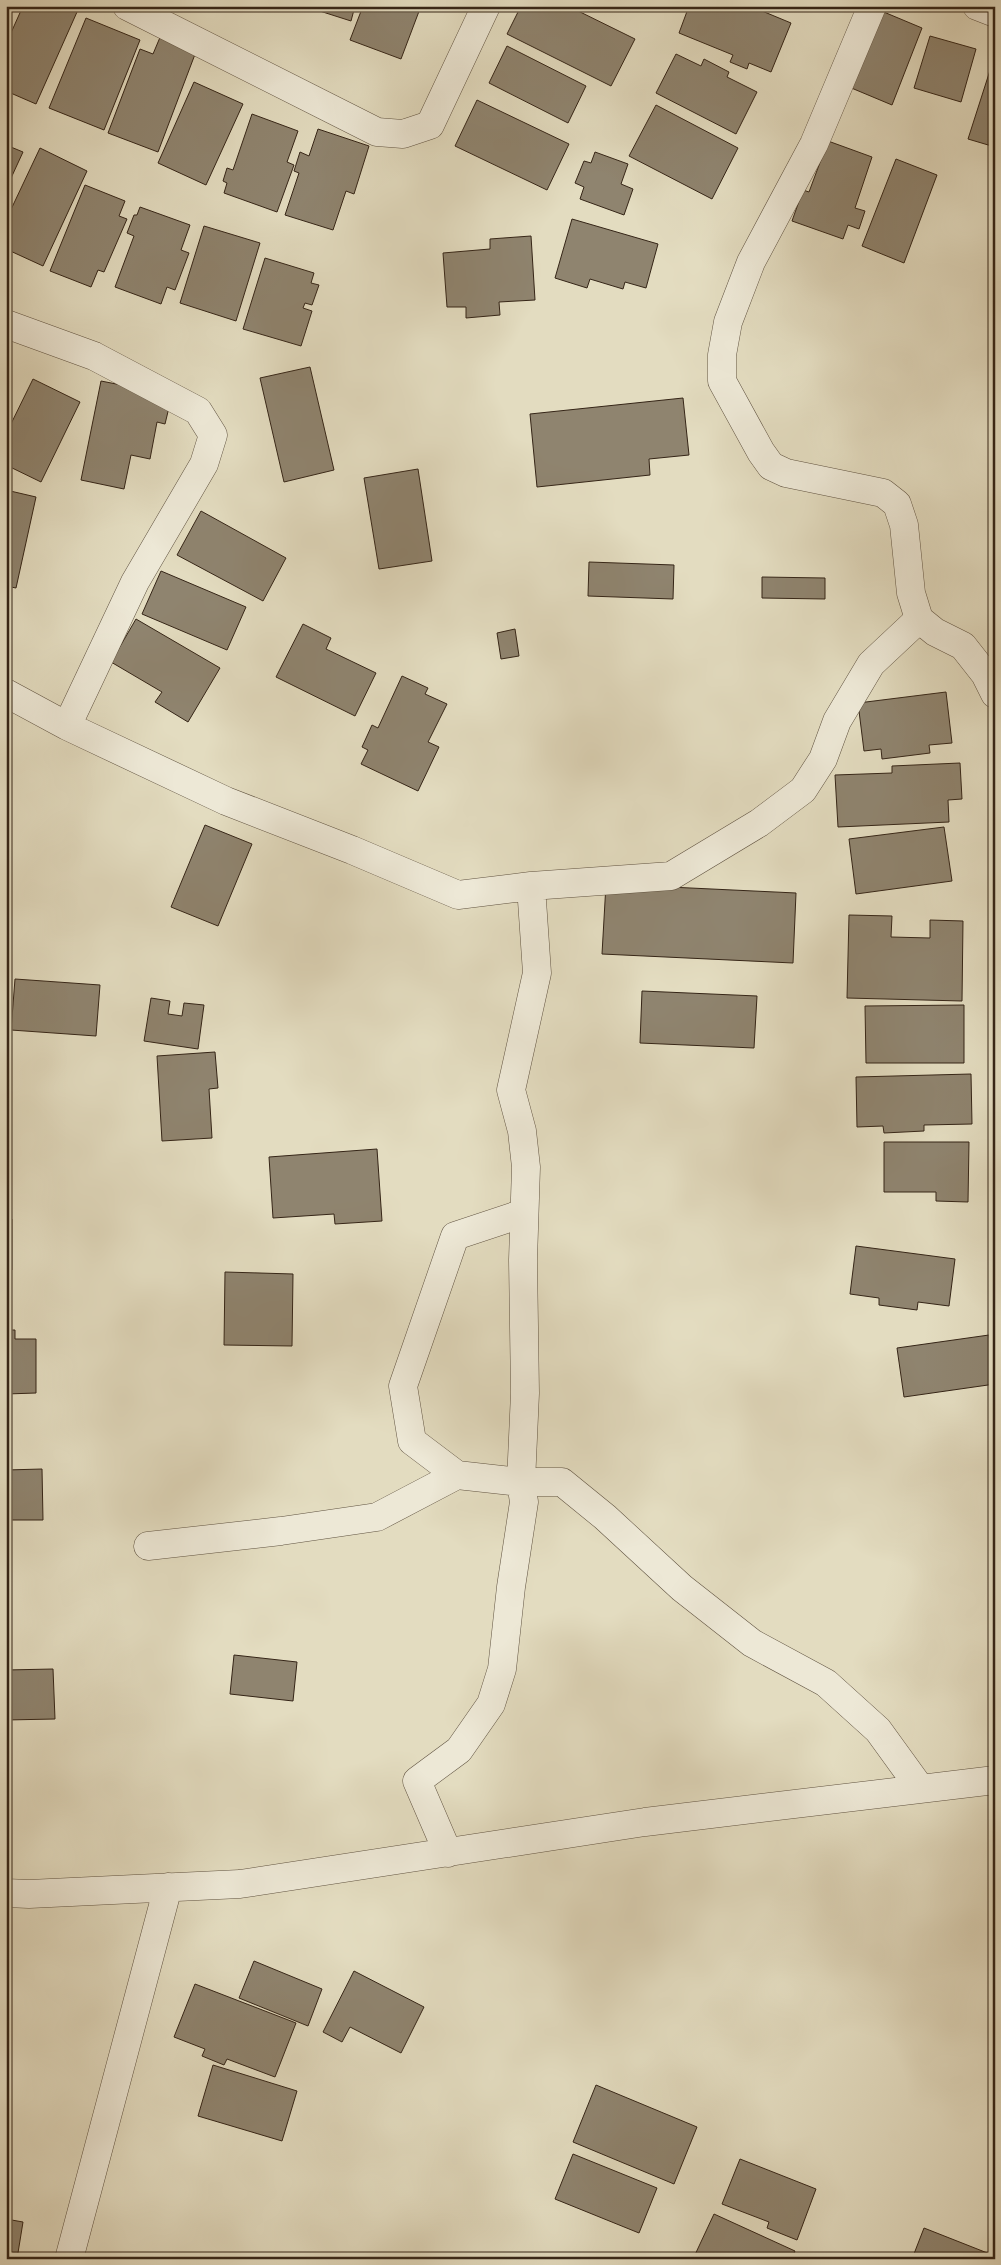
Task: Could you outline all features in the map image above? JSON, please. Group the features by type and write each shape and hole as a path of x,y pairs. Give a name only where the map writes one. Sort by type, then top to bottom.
{"street":[{"path":"127,6 377,132 403,134 430,125 486,6"},
{"path":"872,6 814,144 751,262 728,322 722,354 722,381 761,452 771,466 786,472 883,493 897,504 904,525 911,592 918,619 935,632 963,646 985,674 995,694"},
{"path":"977,6 995,13"},
{"path":"6,324 94,356 198,411 213,435 204,464 135,582 67,726"},
{"path":"6,694 67,726 226,801 352,850 458,895 531,886 671,876 759,823 803,790 823,759 837,720 871,664 918,619"},
{"path":"448,1853 417,1781 459,1750 491,1704 502,1670 511,1587 524,1502 521,1482 526,1393 523,1260 526,1167 522,1131 511,1090 537,973 531,886"},
{"path":"524,1213 455,1236 402,1386 412,1441 457,1475 521,1482 562,1482 605,1517 682,1588 752,1643 826,1683 878,1730 920,1788"},
{"path":"148,1546 281,1532 377,1517 457,1475"},
{"path":"6,1893 29,1894 240,1884 646,1822 995,1780"},
{"path":"69,2259 168,1887"}],"building":[{"path":"23,6 31,6 40,10 42,6 63,6 77,12 36,104 6,91 6,44"},
{"path":"304,6 355,6 351,21"},
{"path":"363,6 421,6 401,59 350,40"},
{"path":"521,6 568,6 635,39 611,86 507,34"},
{"path":"689,6 750,6 791,23 771,72 749,63 747,69 730,62 733,55 679,33"},
{"path":"879,10 922,28 892,105 849,87"},
{"path":"86,18 140,40 104,130 49,108"},
{"path":"161,35 197,49 158,152 108,133 140,49 153,54"},
{"path":"930,36 976,49 961,102 914,88"},
{"path":"507,46 586,86 568,123 489,83"},
{"path":"676,54 701,66 704,59 729,72 727,77 757,92 736,134 656,93"},
{"path":"993,61 995,61 995,147 968,139"},
{"path":"194,82 243,104 206,185 158,163"},
{"path":"477,100 569,144 547,190 455,146"},
{"path":"656,105 738,148 712,199 629,156"},
{"path":"252,114 298,131 287,162 294,165 277,212 224,193 227,183 223,181 227,168 233,170"},
{"path":"318,129 369,146 354,194 346,191 333,230 285,215 299,173 294,171 300,152 309,156"},
{"path":"828,141 872,157 855,208 865,211 859,229 848,225 843,239 792,221 803,190 809,192"},
{"path":"6,145 23,152 6,189"},
{"path":"40,148 87,171 43,266 6,249 6,220"},
{"path":"595,152 628,164 621,184 633,189 624,215 580,199 584,187 575,183 584,161 591,163"},
{"path":"896,159 937,175 904,263 862,246"},
{"path":"85,185 125,201 119,216 127,219 104,272 98,270 91,287 50,271"},
{"path":"140,207 190,225 181,250 189,253 175,290 167,287 161,304 115,287 134,236 127,233 134,215 137,215"},
{"path":"572,219 658,244 646,288 625,282 623,289 590,279 587,288 555,278"},
{"path":"204,226 260,243 236,321 180,303"},
{"path":"531,236 535,300 499,302 500,315 466,318 466,307 447,307 443,253 490,249 490,239"},
{"path":"265,258 314,273 311,283 319,285 312,305 305,303 303,308 312,311 301,346 243,329"},
{"path":"310,367 334,470 284,482 260,378"},
{"path":"33,379 80,402 41,482 6,465 6,434"},
{"path":"101,381 172,395 165,424 157,422 150,459 131,455 124,489 81,480"},
{"path":"683,398 689,455 649,459 650,475 537,487 530,414"},
{"path":"418,469 432,561 379,569 364,478"},
{"path":"6,490 36,497 16,588 6,586"},
{"path":"201,511 286,558 263,601 177,555"},
{"path":"589,562 674,565 673,599 588,596"},
{"path":"161,571 246,607 227,650 142,614"},
{"path":"762,577 825,578 825,599 762,598"},
{"path":"136,619 220,668 188,722 155,702 162,692 111,662"},
{"path":"303,624 331,638 326,649 376,673 355,716 276,677"},
{"path":"515,629 519,656 501,659 497,633"},
{"path":"402,676 428,688 425,694 447,704 428,742 439,747 418,791 361,764 368,750 362,747 372,725 378,728"},
{"path":"946,692 952,743 929,745 930,753 882,759 881,749 864,751 858,703"},
{"path":"960,763 962,799 948,800 949,822 838,827 835,775 892,773 892,766"},
{"path":"205,825 252,844 218,926 171,907"},
{"path":"944,827 952,881 856,894 849,839"},
{"path":"606,884 796,893 793,963 602,954"},
{"path":"849,915 892,916 891,937 930,938 930,920 963,921 962,1001 847,998"},
{"path":"15,979 100,985 96,1036 11,1030"},
{"path":"642,991 757,996 754,1048 640,1043"},
{"path":"151,998 170,1001 168,1014 182,1016 184,1003 204,1005 198,1049 144,1041"},
{"path":"964,1005 964,1063 866,1063 865,1006"},
{"path":"215,1052 218,1088 209,1089 212,1138 162,1141 157,1056"},
{"path":"971,1074 972,1124 924,1125 924,1131 884,1133 883,1126 857,1127 856,1077"},
{"path":"884,1142 969,1142 968,1202 936,1201 936,1192 884,1192"},
{"path":"377,1149 382,1221 335,1224 334,1214 273,1218 269,1157"},
{"path":"6,1219 12,1219 12,1270 6,1270"},
{"path":"856,1246 955,1259 949,1306 918,1302 917,1310 879,1305 879,1298 850,1294"},
{"path":"225,1272 293,1274 292,1346 224,1345"},
{"path":"6,1330 15,1330 15,1339 36,1339 36,1393 6,1394"},
{"path":"989,1335 995,1384 904,1397 897,1348"},
{"path":"42,1469 43,1520 6,1520 6,1470"},
{"path":"234,1655 297,1662 293,1701 230,1694"},
{"path":"53,1669 55,1719 6,1720 6,1670"},
{"path":"254,1961 322,1989 308,2026 239,1998"},
{"path":"354,1971 424,2007 401,2053 350,2027 342,2042 323,2032"},
{"path":"195,1984 296,2023 275,2077 227,2059 224,2065 202,2056 205,2049 174,2037"},
{"path":"213,2065 297,2091 282,2141 198,2116"},
{"path":"596,2085 697,2127 674,2184 573,2142"},
{"path":"573,2154 657,2188 639,2233 555,2199"},
{"path":"740,2159 816,2189 797,2240 767,2228 769,2222 722,2204"},
{"path":"714,2214 795,2251 791,2259 693,2259"},
{"path":"6,2219 23,2222 17,2259 6,2259"},
{"path":"924,2228 995,2256 995,2259 912,2259"}]}
